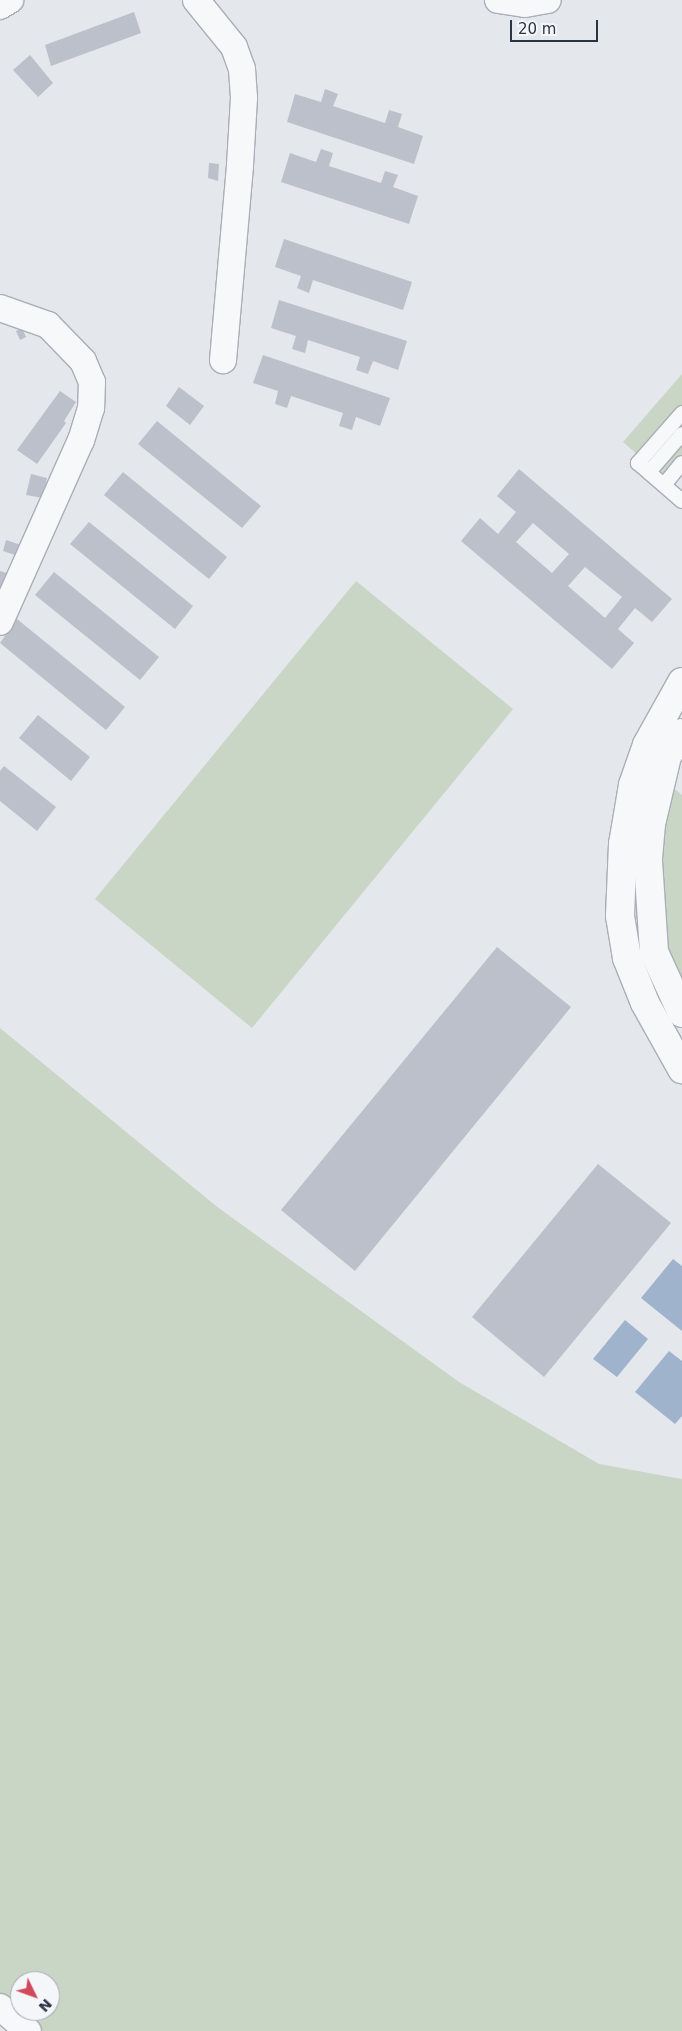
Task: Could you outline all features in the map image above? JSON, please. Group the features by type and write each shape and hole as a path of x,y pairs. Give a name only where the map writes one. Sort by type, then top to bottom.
{"street":[{"path":"0,6 10,0"},
{"path":"196,0 234,47 242,69 242,137 223,360"},
{"path":"498,0 525,4 548,0"},
{"path":"0,308 25,314 48,325 83,361 92,382 91,408 81,440 0,622"},
{"path":"682,682 647,745 633,784 623,844 620,916 627,958 645,1003 682,1069"},
{"path":"682,733 667,756 652,824 648,861 654,952 682,1013"},
{"path":"0,2007 28,2031"}],"lane":[{"path":"680,496 638,463 682,413"},
{"path":"649,472 682,434"},
{"path":"664,485 682,463"}],"green space":[{"path":"682,374 682,474 672,485 623,442"},
{"path":"356,581 513,709 252,1028 95,899"},
{"path":"655,772 682,795 682,1028 670,1008"},
{"path":"0,1028 216,1206 459,1382 599,1464 682,1479 682,2031 43,2031 32,2021 60,2021 60,1971 10,1971 10,2002 0,1993"}],"water":[{"path":"673,1259 682,1266 682,1331 641,1298"},
{"path":"625,1320 648,1339 617,1377 593,1359"},
{"path":"669,1351 682,1361 682,1416 675,1424 635,1392"}],"building":[{"path":"134,12 141,33 51,66 45,45"},
{"path":"30,55 53,83 38,97 13,70"},
{"path":"325,89 338,94 333,106 385,123 389,110 402,114 398,127 423,136 414,164 287,122 295,94 321,102"},
{"path":"321,149 333,153 329,166 381,183 385,171 398,175 393,187 418,196 409,224 281,182 290,153 316,162"},
{"path":"209,163 219,164 218,181 208,178"},
{"path":"284,239 412,282 403,310 313,280 309,293 297,288 301,276 275,267"},
{"path":"279,300 407,341 398,370 373,361 368,374 356,370 360,357 308,340 305,353 292,349 296,336 271,328"},
{"path":"22,328 26,337 20,340 16,331"},
{"path":"263,355 390,398 380,426 356,417 352,430 339,426 343,413 291,396 287,408 275,404 278,391 253,383"},
{"path":"179,387 204,406 190,425 166,406"},
{"path":"60,391 76,402 64,421 66,423 37,464 17,450"},
{"path":"157,421 261,506 242,528 138,444"},
{"path":"519,469 672,599 652,622 635,608 618,629 634,643 612,669 461,541 480,518 498,534 516,512 497,496","holes":["533,523 569,554 552,573 516,542","585,567 622,597 605,618 568,586"]},
{"path":"123,472 227,557 209,579 104,495"},
{"path":"31,474 47,478 43,498 26,495"},
{"path":"89,522 193,606 175,629 70,544"},
{"path":"6,540 21,545 18,556 3,551"},
{"path":"0,571 16,576 0,594"},
{"path":"54,572 159,657 140,680 35,595"},
{"path":"17,619 125,707 106,730 0,643"},
{"path":"38,715 90,757 71,781 19,738"},
{"path":"4,766 56,807 37,831 0,801 0,771"},
{"path":"497,947 571,1007 355,1271 281,1210"},
{"path":"598,1164 671,1223 544,1377 472,1317"}]}
